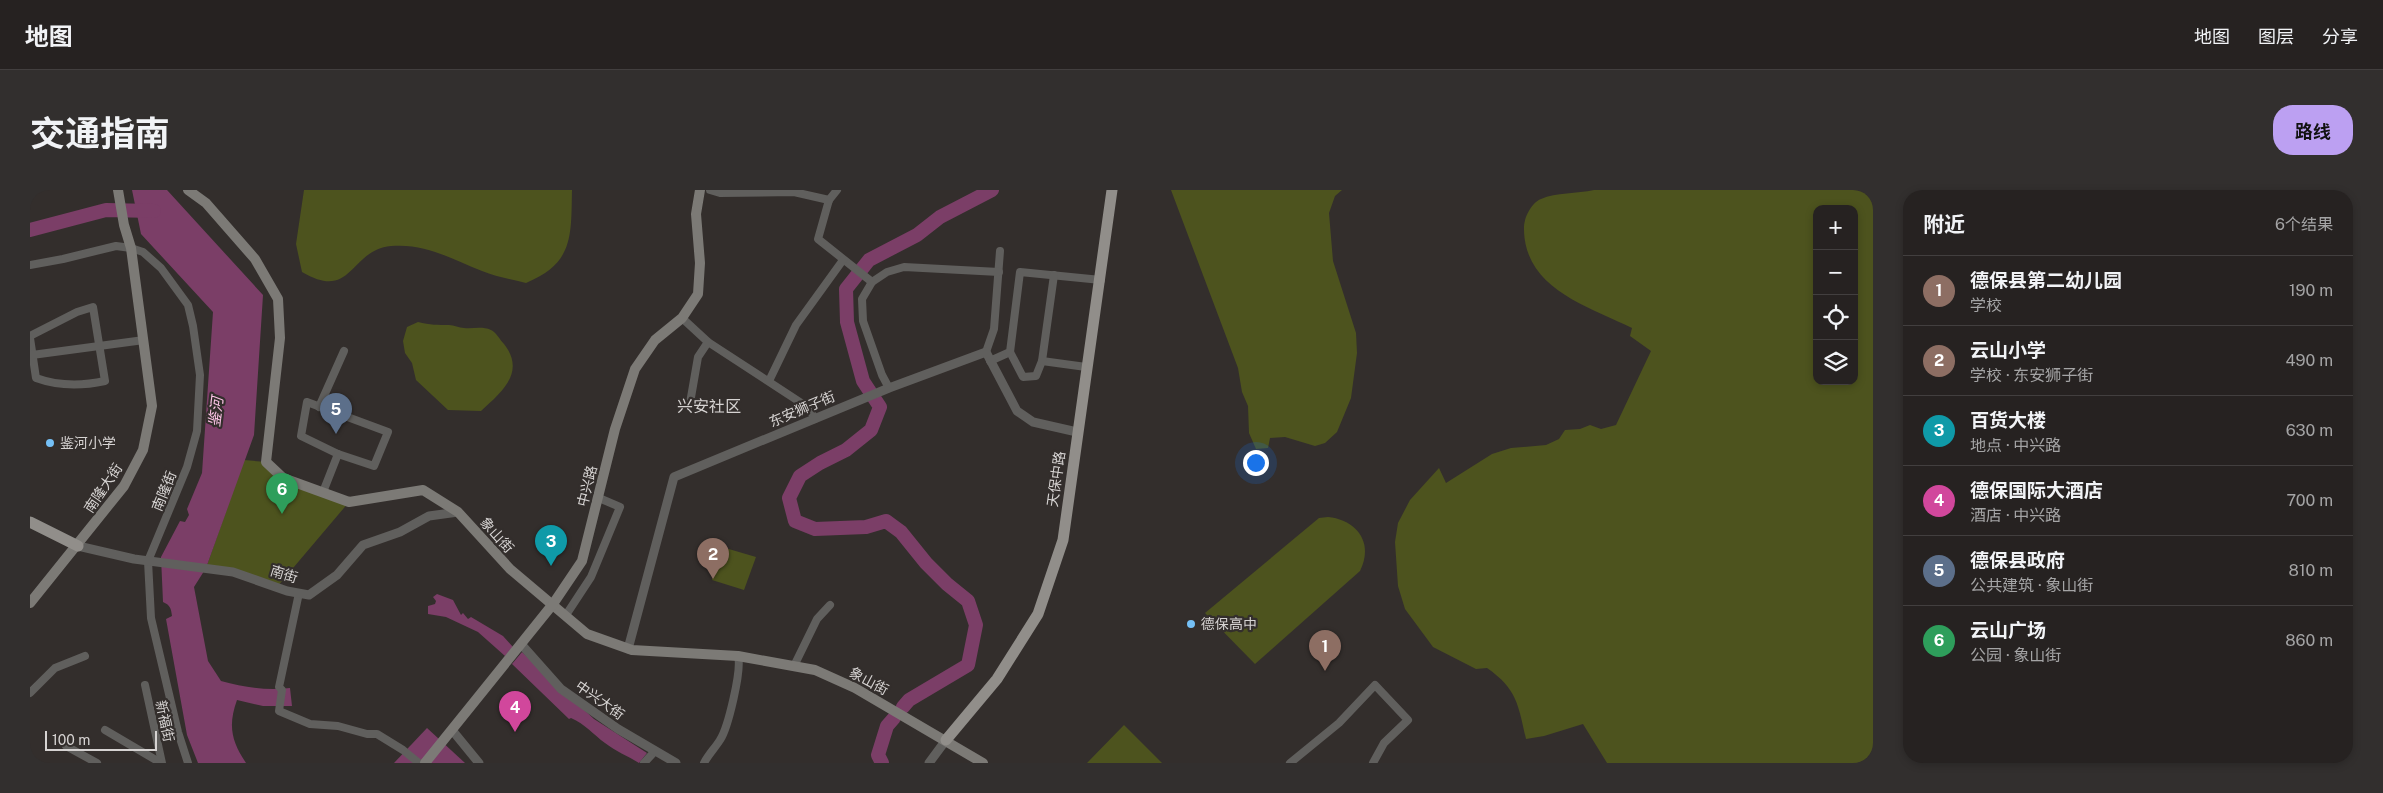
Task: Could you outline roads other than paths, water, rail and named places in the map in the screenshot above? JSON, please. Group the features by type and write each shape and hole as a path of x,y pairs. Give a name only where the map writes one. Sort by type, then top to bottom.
{"main road":[{"path":"118,190 126,225"},
{"path":"123,190 126,225"},
{"name":"象山街","path":"188,190 206,204 254,259 278,299 280,338 266,462 284,478 349,502 423,490 458,512 510,569 587,634 628,649 738,656 815,670 855,688 983,763"},
{"name":"中兴路","path":"425,763 553,604 582,560 616,429 635,369 655,340 682,318 698,294 700,263 696,214 700,190"},
{"name":"天保中路","path":"946,740 997,679 1038,614 1063,540 1086,367 1101,280 1112,190"},
{"name":"南隆大街","path":"30,604 124,486 142,450 152,406 133,249 126,225"},
{"path":"30,522 78,546"}],"street":[{"path":"710,190 720,192 794,192 828,200"},
{"path":"837,190 828,200 818,238 872,282"},
{"path":"30,265 116,246 133,249"},
{"name":"南隆街","path":"133,249 143,252 161,268 188,305 200,375 197,431 192,449 148,561 151,618 178,732 188,763"},
{"path":"1000,251 994,328 986,352 1017,411 1033,422 1077,432"},
{"path":"769,381 796,325 843,260"},
{"path":"889,388 882,375 863,321 862,299 872,282 888,272 904,267 999,272"},
{"path":"1054,275 1042,361 1036,376 1023,377 1010,352 1020,272 1054,275 1101,280"},
{"path":"93,307 104,381 86,386 47,382 36,378 30,337 77,312 93,307"},
{"path":"682,318 708,342 809,408 815,419"},
{"path":"32,355 144,340"},
{"path":"690,403 698,358 708,342"},
{"path":"319,407 344,351"},
{"name":"东安狮子街","path":"628,649 674,478 889,388 986,352"},
{"path":"990,361 1010,352"},
{"path":"1042,361 1086,367"},
{"path":"307,402 319,407 388,432 374,466 338,454 301,436 307,402"},
{"path":"323,492 338,454"},
{"path":"566,615 591,577 620,506 599,498"},
{"name":"南街","path":"78,546 148,561 233,572 309,595 337,575 363,545 400,532 429,516 458,512"},
{"path":"299,593 279,687 282,690 279,711 310,724 338,726 367,734 376,734 403,750 419,763"},
{"path":"794,666 797,656 817,619 830,605"},
{"name":"中兴大街","path":"521,644 561,689 618,729 676,763"},
{"path":"30,693 55,668 85,656"},
{"path":"704,763 721,740 741,664 738,656"},
{"name":"新福街","path":"145,684 161,763"},
{"path":"1290,763 1339,723 1375,685 1408,720 1384,743 1372,763"},
{"path":"105,730 161,763"},
{"path":"448,734 479,763"},
{"path":"929,763 946,740"},
{"path":"66,746 97,763"},
{"path":"644,763 655,751"}],"water":[{"path":"132,190 167,190 263,295 254,435 206,568 194,587 208,661 221,681 255,688 290,688 292,706 263,706 237,700 232,717 232,733 246,763 198,763 187,735 166,619 172,616 171,611 169,606 163,602 161,557 180,521 185,522 189,515 187,509 202,473 213,312 141,234"},
{"path":"437,594 453,600 461,615 463,613 468,619 471,617 503,636 513,647 505,656 478,632 446,617 428,614 428,606 435,604 436,601 433,597"},
{"path":"522,652 594,719 647,753 639,763 609,746 581,723 571,718 569,719 512,664"},
{"path":"427,728 465,763 394,763"}],"waterway":[{"path":"903,707 909,700 968,665 976,625 968,601 926,563 901,532 886,521 866,527 815,529 795,521 789,498 800,476 846,450 871,430 880,407 863,381 847,322 846,289 869,260 917,235 940,217 992,190"},
{"name":"鉴河","path":"30,230 106,210 154,211"},
{"path":"882,763 878,755 887,726 894,718"}],"place":[{"name":"德保县政府","path":"336,434"},
{"name":"鉴河小学","path":"50,443"},
{"name":"云山广场","path":"282,514"},
{"name":"百货大楼","path":"551,566"},
{"name":"云山小学","path":"713,579"},
{"name":"德保高中","path":"1191,624"},
{"name":"德保县第二幼儿园","path":"1325,671"},
{"name":"德保国际大酒店","path":"515,732"}],"district":[{"name":"兴安社区","path":"709,406"}]}
